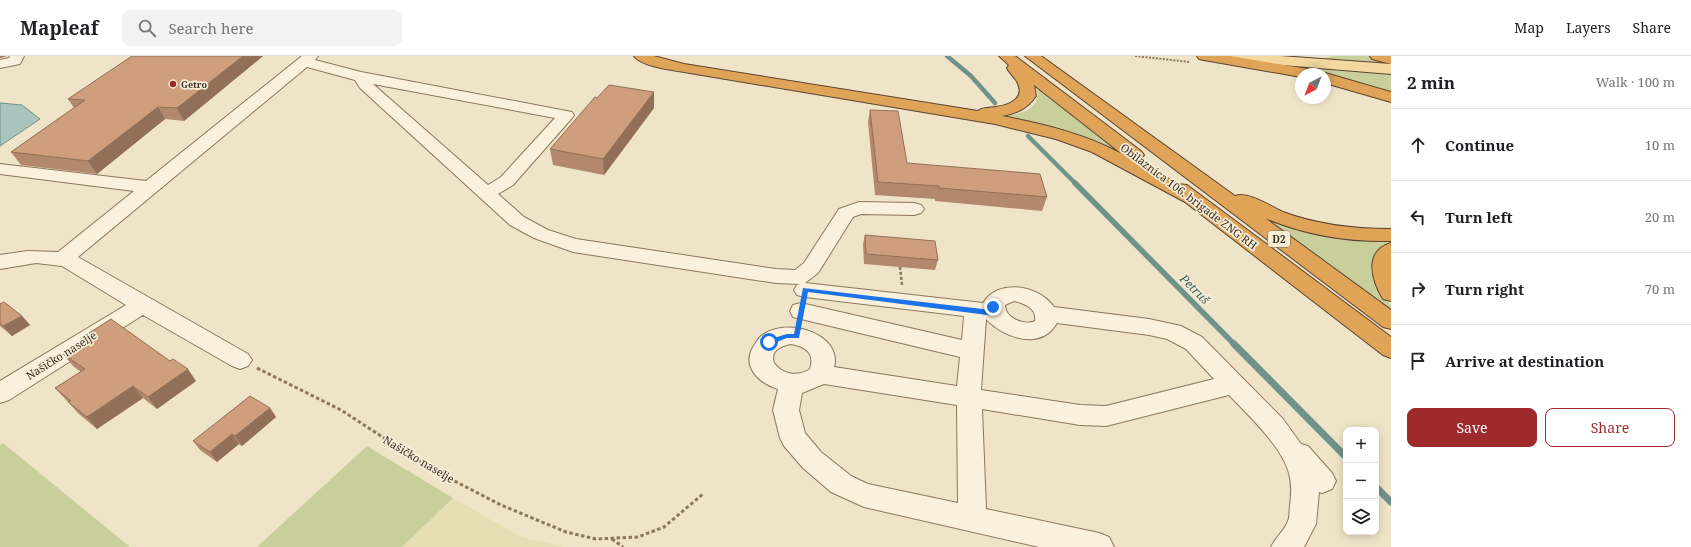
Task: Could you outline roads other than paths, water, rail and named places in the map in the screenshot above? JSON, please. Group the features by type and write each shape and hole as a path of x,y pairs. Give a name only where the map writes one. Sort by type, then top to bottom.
{"highway":[{"path":"641,56 654,62 684,68 962,113 1038,128 1085,143 1123,160 1168,187 1191,198"},
{"path":"962,113 984,113 1008,110 1024,102 1028,95 1027,83 1006,56"},
{"name":"Obilaznica 106. brigade ZNG RH","path":"1006,56 1391,349"},
{"name":"Obilaznica 106. brigade ZNG RH","path":"1032,56 1391,322"},
{"path":"1204,56 1295,72"},
{"path":"1268,60 1281,56 1293,56"},
{"path":"1377,56 1391,60"},
{"path":"1331,80 1391,97"},
{"path":"1168,157 1202,174 1256,207 1276,216 1336,232 1363,235 1391,234"},
{"path":"1391,250 1388,252 1384,261 1382,275 1391,294"}],"main road":[{"path":"1222,56 1391,69"}],"street":[{"path":"0,64 15,61 17,56"},
{"path":"62,259 307,59 331,70 360,77 566,115 508,181 499,188 486,194"},
{"path":"360,77 365,85 517,222 541,234 573,245 776,276 802,293 972,351"},
{"path":"0,169 151,187"},
{"path":"796,336 802,293 811,268 846,213 859,208 914,209"},
{"path":"0,262 38,257 62,259 72,262 143,305 240,360"},
{"path":"802,293 985,312 1006,325 1023,331 1040,329 1046,326 1048,314 1039,303 1031,298 1014,294 999,298 993,307 985,312 972,351 970,398 972,519"},
{"name":"Našičko naselje","path":"0,393 143,305"},
{"path":"1048,314 1149,327 1174,332 1194,343 1274,426 1322,481"},
{"path":"787,336 796,336 807,339 822,351 825,359 824,367 820,374 813,380 803,383 792,384 782,381 772,377 764,367 761,355 769,342 787,336"},
{"path":"820,374 1080,415 1106,416 1234,384"},
{"path":"792,384 786,410 793,438 812,460 841,484 864,496 1098,547"},
{"path":"1274,426 1297,459 1304,484 1305,497 1302,524 1290,544 1286,547"}],"water":[{"path":"0,103 22,105 40,119 0,146"}],"waterway":[{"name":"Petruš","path":"947,56 971,76 995,103"},
{"name":"Petruš","path":"1028,136 1075,183"},
{"name":"Petruš","path":"1075,183 1235,345"},
{"name":"Petruš","path":"1234,344 1343,454"},
{"name":"Petruš","path":"1379,490 1391,502"}],"place":[{"name":"Getro","path":"173,84"}]}
